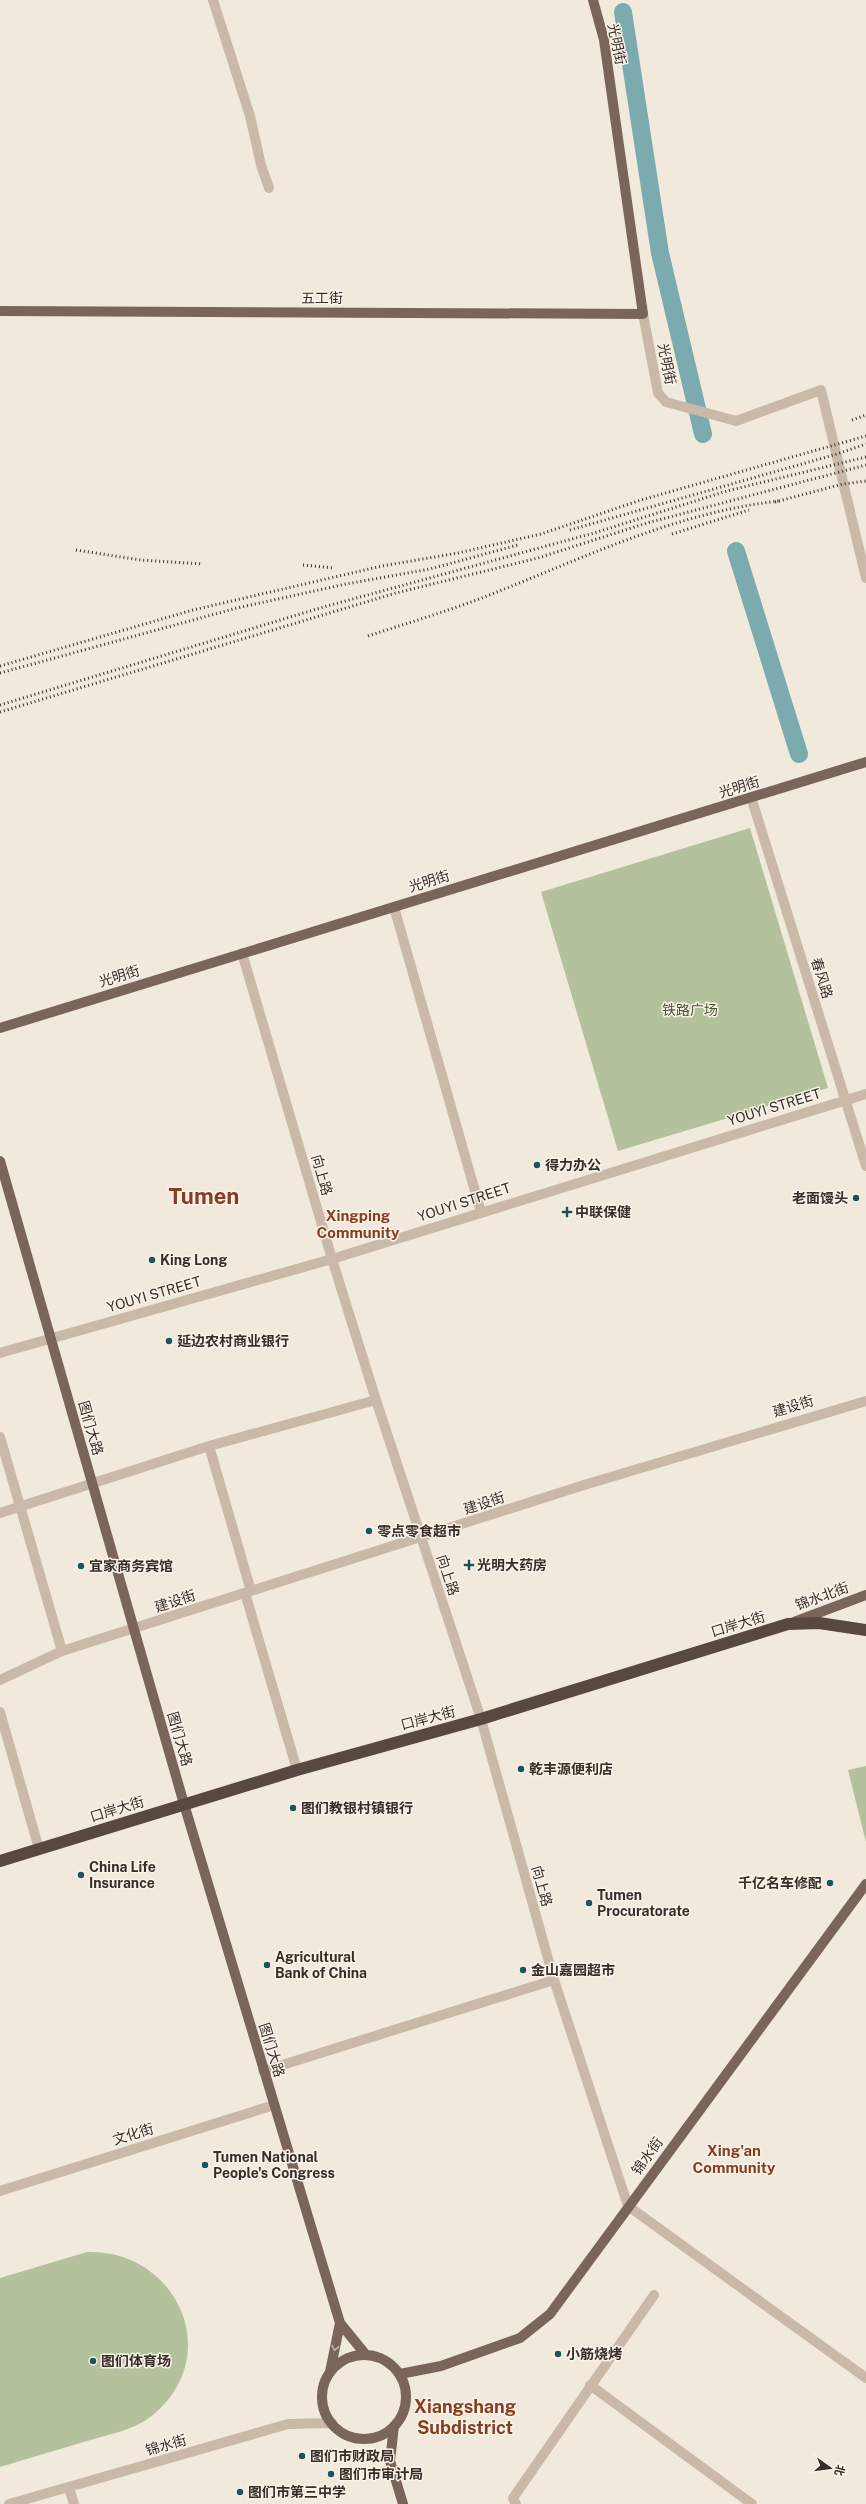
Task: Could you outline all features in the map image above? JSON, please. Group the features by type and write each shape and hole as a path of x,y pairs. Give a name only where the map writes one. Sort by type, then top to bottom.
{"highway":[{"name":"口岸大街","path":"0,1861 297,1770 481,1719 788,1624 819,1623 866,1630"}],"main road":[{"name":"光明街","path":"593,0 604,40 643,314"},
{"name":"五工街","path":"0,311 643,314"},
{"name":"光明街","path":"0,1028 866,762"},
{"name":"图们大路","path":"0,1161 3,1181 51,1338 184,1804 340,2323"},
{"name":"锦水北街","path":"788,1624 866,1595"},
{"name":"锦水街","path":"400,2374 441,2366 520,2338 550,2314 866,1884"},
{"path":"340,2323 366,2355"},
{"path":"330,2372 340,2362 352,2356 366,2355 379,2357 391,2364 400,2374 405,2387 406,2401 402,2414 394,2426 383,2434 369,2438 355,2438 342,2432 332,2423 325,2411 322,2398 324,2384 330,2372 340,2323"},
{"path":"394,2426 390,2461 403,2504"}],"street":[{"path":"213,0 250,116 261,165 269,188"},
{"name":"光明街","path":"643,314 658,393 666,402 736,421 822,390 866,578"},
{"name":"春风路","path":"751,797 866,1166"},
{"path":"394,907 481,1212"},
{"name":"向上路","path":"242,953 332,1259 376,1400 481,1719 554,1980 628,2206"},
{"name":"YOUYI STREET","path":"0,1353 332,1259 845,1099 866,1094"},
{"path":"0,1513 209,1446 376,1400"},
{"name":"建设街","path":"0,1680 62,1651 421,1538 591,1482 866,1400"},
{"path":"0,1437 62,1651"},
{"path":"209,1446 297,1770"},
{"path":"0,1712 38,1849"},
{"path":"264,2071 554,1980"},
{"name":"文化街","path":"0,2190 274,2105"},
{"path":"628,2206 866,2378"},
{"path":"516,2504 513,2498 654,2294"},
{"path":"590,2385 752,2504"},
{"name":"锦水街","path":"9,2504 288,2424 332,2423"},
{"path":"69,2488 74,2504"}],"green space":[{"name":"铁路广场","path":"750,828 828,1088 618,1151 541,892"},
{"path":"866,1766 866,1842 848,1770"},
{"name":"图们体育场","path":"87,2252 118,2256 145,2268 166,2286 180,2309 187,2336 186,2363 175,2390 154,2414 139,2424 114,2434 0,2467 0,2278"}],"waterway":[{"path":"623,12 660,253 703,434"},
{"path":"736,551 799,754"}],"railway":[{"path":"852,420 866,415"},
{"path":"0,666 193,610 382,566 458,553 541,534 641,500 866,436"},
{"path":"570,530 837,454 866,444"},
{"path":"0,705 320,608 594,533 727,491 866,457"},
{"path":"0,712 396,593 538,558 647,523 866,465"},
{"path":"775,502 843,484 866,481"},
{"path":"368,636 465,604 601,550 670,525 742,507 779,501"},
{"path":"672,534 749,510"},
{"path":"0,673 237,608 346,584 430,569 518,545"},
{"path":"76,550 141,560 203,564"},
{"path":"303,565 334,568"}],"place":[{"name":"得力办公","path":"537,1165"},
{"name":"老面馒头","path":"856,1198"},
{"name":"中联保健","path":"567,1212"},
{"name":"King Long","path":"152,1260"},
{"name":"延边农村商业银行","path":"169,1341"},
{"name":"零点零食超市","path":"369,1531"},
{"name":"光明大药房","path":"469,1565"},
{"name":"宜家商务宾馆","path":"81,1566"},
{"name":"乾丰源便利店","path":"521,1769"},
{"name":"图们教银村镇银行","path":"293,1808"},
{"name":"China Life Insurance","path":"81,1875"},
{"name":"千亿名车修配","path":"830,1883"},
{"name":"Tumen Procuratorate","path":"589,1903"},
{"name":"Agricultural Bank of China","path":"267,1965"},
{"name":"金山嘉园超市","path":"523,1970"},
{"name":"Tumen National People's Congress","path":"205,2165"},
{"name":"小筋烧烤","path":"558,2354"},
{"name":"图们体育场","path":"93,2361"},
{"name":"图们市财政局","path":"302,2456"},
{"name":"图们市审计局","path":"331,2474"},
{"name":"图们市第三中学","path":"240,2492"}],"district":[{"name":"Tumen","path":"204,1196"},
{"name":"Xingping Community","path":"358,1224"},
{"name":"Xing'an Community","path":"734,2158"},
{"name":"Xiangshang Subdistrict","path":"465,2416"}]}
